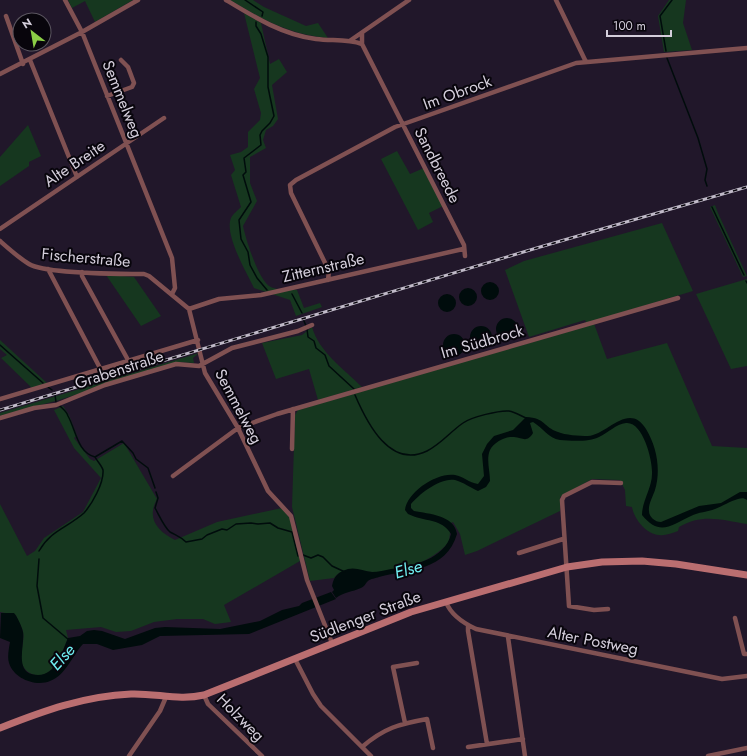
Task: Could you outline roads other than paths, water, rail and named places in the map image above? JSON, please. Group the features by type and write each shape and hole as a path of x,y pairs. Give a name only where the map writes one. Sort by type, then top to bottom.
{"main road":[{"name":"Südlenger Straße","path":"0,728 46,710 98,697 133,694 188,698 204,695 411,612 567,567 616,561 642,561 676,564 747,576"}],"street":[{"name":"Semmelweg","path":"65,0 82,32 172,258 175,288 172,294"},
{"path":"0,74 23,64 138,0"},
{"path":"226,0 264,23 290,33 316,39 351,40 362,44"},
{"path":"351,40 409,0"},
{"path":"556,0 586,62"},
{"path":"6,16 23,64"},
{"name":"Sandbreede","path":"362,33 362,44 464,246 463,249 465,256"},
{"name":"Im Obrock","path":"328,280 329,271 291,192 290,185 302,176 403,124 562,68 586,62 747,48"},
{"path":"30,60 76,177"},
{"path":"107,96 132,87 134,83 128,67 122,60"},
{"name":"Alte Breite","path":"0,229 164,118"},
{"name":"Fischerstraße","path":"0,241 30,265 48,269 82,272 144,274 149,276 172,294"},
{"name":"Zitternstraße","path":"189,309 219,299 261,295 463,249"},
{"path":"48,269 100,368"},
{"path":"82,272 82,276 128,360"},
{"path":"172,294 189,309"},
{"name":"Im Südbrock","path":"173,476 238,428 293,410 678,298"},
{"name":"Semmelweg","path":"189,309 198,340 205,373 238,428 268,491 291,516 307,580 332,643"},
{"name":"Grabenstraße","path":"0,418 34,408 56,404 105,386 176,364 199,366 232,348 298,331 312,325"},
{"path":"0,399 198,340"},
{"path":"292,449 293,410"},
{"path":"608,609 594,610 569,606 567,567 563,539 562,500 564,496 592,482 621,483"},
{"path":"519,553 563,539"},
{"name":"Alter Postweg","path":"446,602 451,612 468,626 508,637 722,679 747,676"},
{"path":"735,618 744,654 747,654"},
{"path":"468,626 487,744"},
{"path":"508,637 525,756"},
{"path":"295,659 321,706 371,756"},
{"path":"405,722 394,667 417,663"},
{"name":"Holzweg","path":"204,695 208,704 262,756"},
{"path":"129,756 160,711 166,697"},
{"path":"362,747 375,736 389,728 405,722 427,719 433,748"},
{"path":"468,747 523,739"},
{"path":"708,756 747,748"}],"water":[{"path":"486,282 494,282 499,287 497,298 494,300 486,300 481,295 481,287"},
{"path":"464,288 472,288 477,293 475,304 472,306 464,306 459,301 459,293"},
{"path":"443,294 451,294 456,299 454,310 451,312 443,312 438,307 438,299"},
{"path":"503,318 511,318 518,325 518,333 511,340 503,340 496,333 496,325"},
{"path":"477,326 485,326 492,333 492,341 485,348 477,348 470,341 470,333"},
{"path":"450,334 458,334 465,341 465,349 458,356 450,356 443,349 443,341"},
{"name":"Else","path":"526,417 537,419 549,428 561,433 584,436 603,431 625,419 632,418 639,421 650,436 657,459 657,482 650,503 649,513 653,519 657,521 661,522 699,506 721,503 740,492 747,492 747,500 742,498 735,500 666,527 654,526 642,515 642,510 652,479 652,468 646,443 637,428 632,424 626,423 619,425 595,439 580,441 560,440 549,435 533,422 530,423 533,433 529,438 507,437 497,442 492,447 488,457 490,481 486,487 478,491 455,480 443,481 425,491 411,504 411,508 414,511 440,516 451,523 455,528 457,534 452,546 445,555 436,562 414,570 370,580 361,588 342,594 336,598 332,592 334,590 332,586 335,577 348,569 354,568 374,572 409,566 427,560 442,550 448,543 451,534 443,525 408,514 405,510 407,503 417,490 432,480 440,477 455,475 478,484 484,476 482,454 487,444 494,436 513,430"},
{"name":"Else","path":"331,592 336,599 249,634 160,636 142,645 113,650 97,644 83,644 65,670 56,678 44,683 26,680 20,677 12,669 8,661 10,642 0,638 1,613 14,613 23,632 23,665 25,670 30,674 38,675 44,674 54,667 61,656 68,638 80,636 87,631 102,631 125,639 155,628 220,629 260,621 282,610 299,606 302,603"}],"waterway":[{"path":"245,0 263,12 262,16"},
{"path":"666,51 660,16 672,0"},
{"path":"256,22 256,26 261,34 268,57 268,87 274,116 260,135 261,145 244,158 246,172 243,175 251,202 239,220 241,239 248,252 250,265 257,278 267,290"},
{"path":"667,58 698,138 707,169 705,180 707,186"},
{"path":"712,207 744,275"},
{"path":"292,294 302,313"},
{"path":"304,321 306,326"},
{"path":"307,329 308,337 314,341 316,348 325,355 329,366 354,389"},
{"path":"0,345 43,383"},
{"path":"48,387 52,390"},
{"path":"55,395 56,402"},
{"path":"355,395 373,430 391,449 402,454 414,455 427,451 437,445 463,423 479,416 509,411 526,418"},
{"path":"39,551 49,538 84,513 97,493 103,475 102,467 95,457 89,454 81,446 71,422 65,411 60,406"},
{"path":"95,457 122,441 133,453 136,459 148,468 155,488"},
{"path":"156,492 158,498 155,508 164,524 170,532 186,542 202,539 207,535 222,529 227,530 236,524 270,523 278,528 292,532 298,556"},
{"path":"303,555 311,558 318,555 323,557 332,566 345,572"},
{"name":"Else","path":"39,559 37,586 43,618 69,640"}],"railway":[{"path":"0,410 540,247 747,187"}]}
